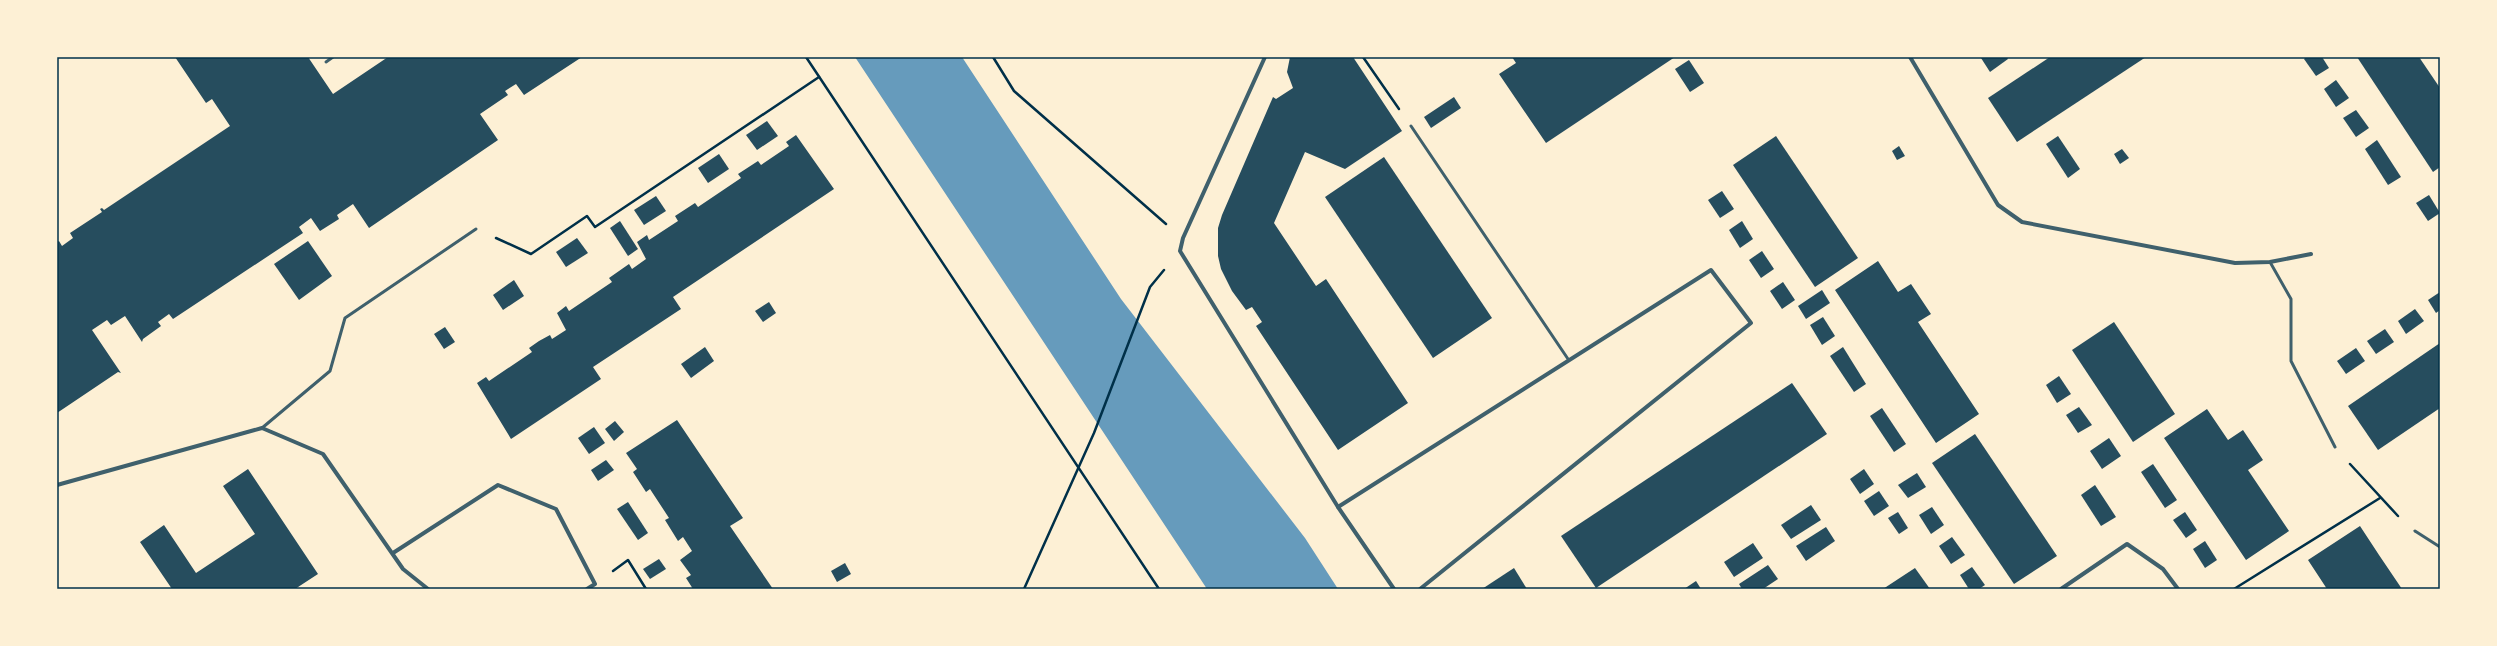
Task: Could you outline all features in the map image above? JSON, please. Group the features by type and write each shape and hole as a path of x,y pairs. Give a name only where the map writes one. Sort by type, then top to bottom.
{"street":[{"path":"1265,57 1183,238 1180,251 1338,507 1394,589"},
{"path":"1910,57 1998,205 2022,222 2235,263 2270,262 2311,254"},
{"path":"1338,507 1568,359 1711,270 1751,323 1420,589"},
{"path":"57,485 262,428 323,454 403,569 428,589"},
{"path":"393,553 498,485 556,509 595,584 587,589"},
{"path":"2060,589 2127,544 2164,569 2178,589"}],"lane":[{"path":"326,62 333,57"},
{"path":"1411,126 1568,359"},
{"path":"262,428 330,371 345,318 476,230"},
{"path":"2270,262 2291,299 2291,361 2335,447"},
{"path":"2415,531 2440,547"}],"path":[{"path":"806,57 1159,589"},
{"path":"993,57 1014,91 1183,238"},
{"path":"1363,57 1411,126"},
{"path":"476,230 531,254 587,216 595,227 819,77"},
{"path":"1024,589 1094,433 1150,287"},
{"path":"2335,447 2380,498 2415,531"},
{"path":"2234,589 2380,498"},
{"path":"595,584 628,560 646,589"}],"water":[{"path":"855,57 962,57 1121,299 1305,538 1338,589 1207,589"}],"building":[{"path":"175,57 308,57 333,94 388,57 582,57 524,95 516,84 505,91 508,95 480,114 498,140 369,228 353,204 337,215 339,219 320,231 311,218 299,227 303,233 173,319 169,314 158,322 161,326 143,339 142,342 125,316 111,325 107,320 92,330 121,373 118,372 57,413 57,242 59,241 62,246 73,238 70,233 102,212 100,209 102,208 104,210 230,126 212,99 206,103"},
{"path":"1290,57 1353,57 1402,131 1345,169 1305,152 1274,223 1316,286 1326,279 1408,403 1338,450 1256,326 1262,322 1252,307 1246,310 1232,291 1221,269 1218,256 1218,228 1222,215 1273,97 1276,99 1293,88 1287,72"},
{"path":"1512,57 1675,57 1546,143 1499,74 1516,63"},
{"path":"2007,57 2008,59 1990,72 1981,58"},
{"path":"2050,57 2146,57 2017,142 1988,98"},
{"path":"2306,57 2322,57 2329,68 2316,76 2304,59"},
{"path":"2357,57 2419,57 2440,88 2440,167 2433,172"},
{"path":"1689,60 1704,83 1690,92 1675,69"},
{"path":"2336,80 2349,98 2336,107 2324,89"},
{"path":"1454,97 1461,108 1431,128 1424,117"},
{"path":"2356,110 2369,128 2356,137 2343,118"},
{"path":"767,121 778,136 757,150 746,135"},
{"path":"796,135 834,189 673,297 681,309 593,367 601,379 511,439 477,383 486,377 489,381 532,352 529,348 539,341 550,335 552,339 566,330 557,313 566,306 569,311 612,282 609,278 629,264 632,269 646,259 637,242 647,235 649,240 678,221 675,216 695,203 698,207 741,178 738,174 758,161 761,165 789,146 786,142"},
{"path":"1776,136 1858,258 1815,287 1733,165"},
{"path":"2058,136 2080,169 2068,178 2046,144"},
{"path":"2377,140 2401,177 2388,185 2365,149"},
{"path":"1899,146 1905,156 1897,160 1892,151"},
{"path":"2122,149 2129,158 2120,164 2114,154"},
{"path":"719,154 729,169 708,183 698,168"},
{"path":"1384,157 1492,318 1433,358 1325,197"},
{"path":"1722,191 1734,209 1720,218 1708,200"},
{"path":"2429,195 2440,213 2428,221 2416,203"},
{"path":"656,196 666,211 644,225 634,210"},
{"path":"620,221 638,249 628,256 610,228"},
{"path":"1742,221 1753,239 1740,248 1729,230"},
{"path":"577,238 588,253 566,267 556,252"},
{"path":"308,241 332,276 299,300 274,264"},
{"path":"1762,251 1774,269 1761,278 1749,260"},
{"path":"1878,261 1898,292 1911,284 1931,314 1918,322 1979,414 1936,443 1835,290"},
{"path":"514,280 524,296 503,310 493,295"},
{"path":"1783,282 1795,300 1782,309 1770,291"},
{"path":"1822,290 1830,303 1806,319 1798,306"},
{"path":"2440,292 2440,310 2436,313 2428,300"},
{"path":"769,302 776,313 763,322 755,311"},
{"path":"2415,309 2424,321 2406,334 2398,321"},
{"path":"1823,317 1835,336 1822,345 1810,325"},
{"path":"2114,322 2175,414 2133,442 2072,350"},
{"path":"445,327 455,342 444,349 434,334"},
{"path":"2385,329 2394,342 2376,354 2367,341"},
{"path":"2440,343 2440,408 2378,450 2348,406"},
{"path":"705,347 714,361 691,378 681,364"},
{"path":"1843,347 1866,384 1854,392 1830,356"},
{"path":"2356,348 2365,361 2346,374 2337,361"},
{"path":"2059,376 2071,394 2057,403 2046,385"},
{"path":"1792,383 1827,434 1596,588 1561,536"},
{"path":"2079,407 2092,425 2078,433 2066,415"},
{"path":"1882,408 1906,444 1894,452 1870,416"},
{"path":"2207,409 2228,440 2243,430 2263,460 2248,470 2289,531 2246,560 2164,438"},
{"path":"677,420 743,518 730,526 773,589 693,589 686,578 691,575 680,560 692,551 683,537 678,541 665,520 669,518 650,489 646,492 633,472 637,469 626,453"},
{"path":"615,421 624,432 614,441 605,429"},
{"path":"594,427 605,443 589,454 578,438"},
{"path":"1975,434 2057,556 2014,584 1932,463"},
{"path":"2109,438 2121,456 2102,469 2090,451"},
{"path":"606,460 614,470 598,481 591,470"},
{"path":"2153,464 2177,500 2165,508 2141,472"},
{"path":"248,469 318,574 295,589 172,589 140,542 164,525 196,573 255,534 223,486"},
{"path":"1864,469 1874,484 1860,494 1850,479"},
{"path":"1917,473 1926,487 1908,498 1898,485"},
{"path":"2095,485 2116,517 2101,526 2081,495"},
{"path":"1879,491 1889,506 1874,516 1864,501"},
{"path":"628,502 648,533 638,540 617,509"},
{"path":"1811,505 1821,520 1791,539 1781,525"},
{"path":"1932,507 1944,525 1931,534 1919,515"},
{"path":"1898,512 1908,528 1899,534 1888,518"},
{"path":"2185,512 2197,530 2186,538 2173,520"},
{"path":"2360,526 2402,589 2327,589 2308,560"},
{"path":"1826,527 1835,541 1806,561 1796,546"},
{"path":"1952,537 1965,555 1951,564 1939,546"},
{"path":"2205,541 2217,560 2205,568 2193,549"},
{"path":"1753,543 1763,558 1734,577 1724,562"},
{"path":"659,559 666,569 650,579 643,569"},
{"path":"845,563 851,574 837,582 831,571"},
{"path":"1768,565 1778,579 1763,589 1742,589 1739,584"},
{"path":"1972,567 1985,585 1979,589 1969,589 1960,575"},
{"path":"1514,568 1527,589 1482,589"},
{"path":"1915,568 1930,589 1883,589 1886,587"},
{"path":"1696,581 1701,589 1684,589"}]}
